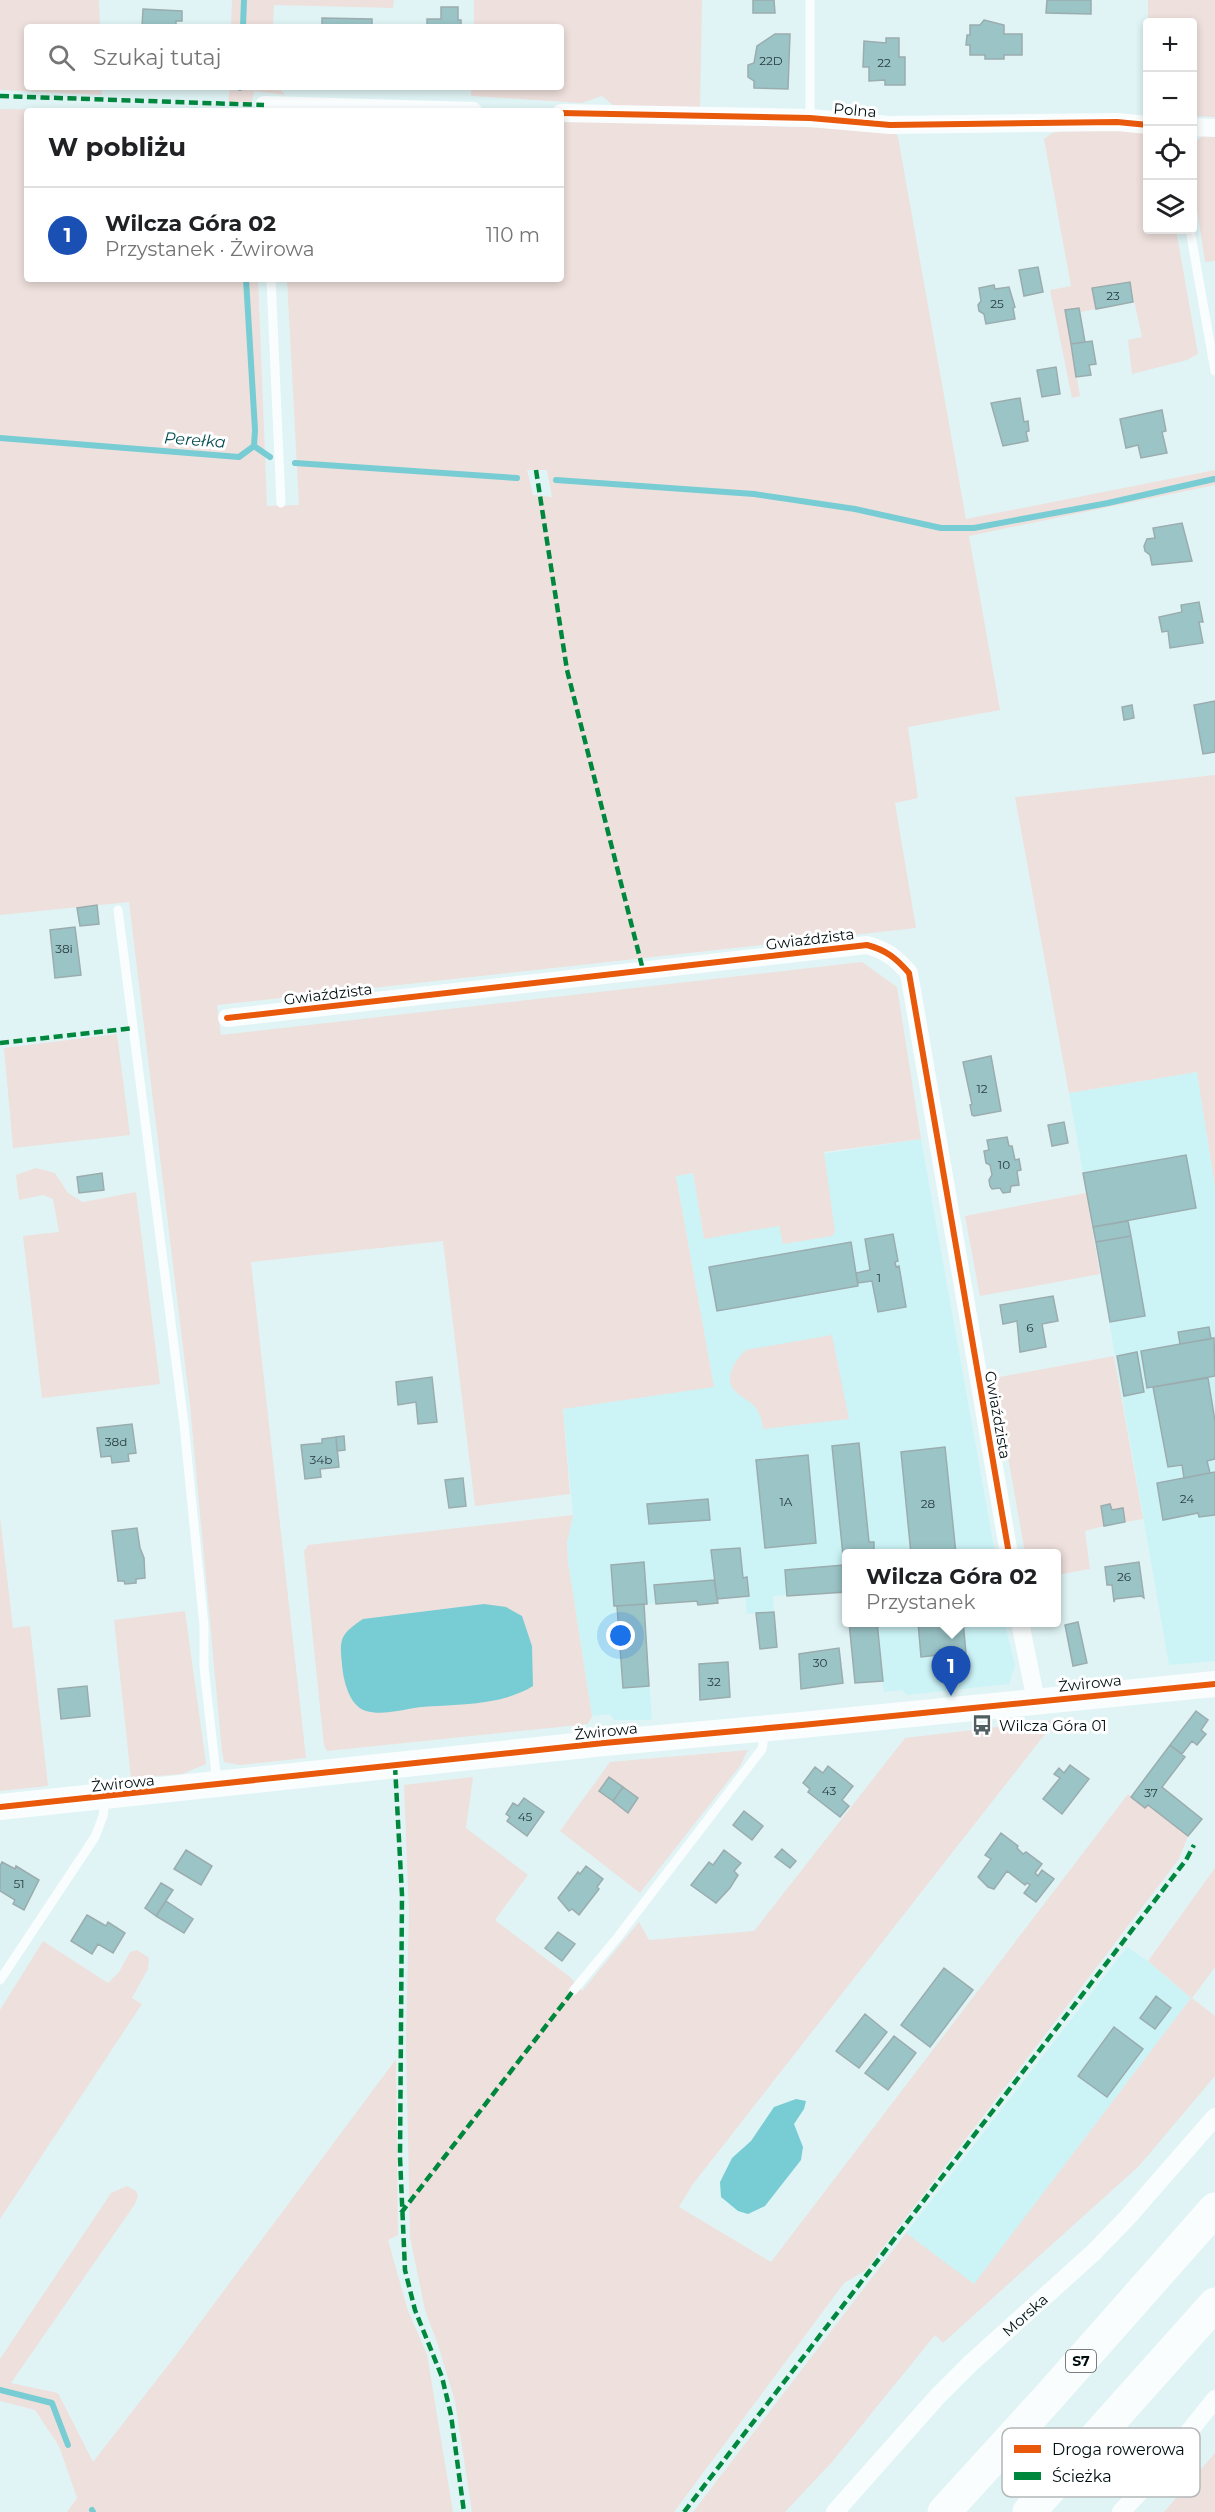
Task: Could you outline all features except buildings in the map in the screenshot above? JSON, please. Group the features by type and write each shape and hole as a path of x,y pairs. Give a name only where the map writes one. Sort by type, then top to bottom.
{"highway":[{"name":"S7","path":"1021,2428 1215,2209"},
{"path":"1104,2428 1215,2304"},
{"name":"S7","path":"944,2512 1002,2448"},
{"path":"1029,2512 1042,2497"}],"street":[{"name":"Polna","path":"564,113 810,118 890,125 1117,122 1143,125"},
{"path":"1197,127 1215,128"},
{"name":"Gwiaździsta","path":"227,1018 867,945 881,948 897,959 909,973 1008,1549"},
{"path":"1021,1627 1036,1701"},
{"name":"Żwirowa","path":"0,1807 604,1743 1215,1684"},
{"name":"Morska","path":"835,2512 937,2397 971,2363 1093,2253 1127,2218 1215,2117"},
{"path":"1192,2428 1215,2399"},
{"path":"1120,2512 1134,2497"}],"lane":[{"path":"810,0 810,118"},
{"path":"1191,234 1215,371"},
{"path":"271,282 281,503"},
{"path":"118,910 184,1424 204,1626 204,1667 217,1785"},
{"path":"573,1991 617,1938 762,1749 765,1729"},
{"path":"0,1980 95,1837 104,1816 105,1796"}],"shaded area":[{"path":"0,0 99,0 100,24 24,24 24,90 102,90 102,95 0,90"},
{"path":"232,0 394,0 393,8 274,5 273,24 231,24"},
{"path":"474,0 702,0 700,110 614,106 602,96 582,103 471,96 471,90 564,90 564,24 474,24"},
{"path":"1148,0 1215,0 1215,117 1197,116 1197,18 1148,18"},
{"path":"230,90 281,90 285,95 254,91 252,102 228,102"},
{"path":"0,109 24,109 24,282 258,282 267,506 299,505 287,282 564,282 564,119 894,130 898,137 966,519 1215,470 1215,485 969,536 1000,710 908,727 918,798 895,803 916,928 217,1005 221,1035 862,962 897,987 921,1139 824,1152 835,1232 832,1236 783,1244 779,1226 704,1239 693,1173 676,1176 714,1387 563,1409 570,1494 475,1506 443,1241 251,1262 306,1758 240,1765 224,1762 190,1405 129,902 0,915","holes":["527,470 547,470 552,497 533,495"]},
{"path":"1066,130 1143,131 1143,234 1177,234 1198,354 1187,360 1132,374 1128,340 1142,337 1130,282 1092,289 1096,309 1080,312 1079,308 1065,310 1080,396 1072,398 1050,290 1071,286 1044,139 1052,133"},
{"path":"1203,135 1215,136 1215,261 1205,262 1197,209 1197,140"},
{"path":"1215,775 1215,1187 1197,1072 1069,1093 1015,797"},
{"path":"117,1034 130,1135 13,1148 4,1048"},
{"path":"1197,1072 1215,1187 1215,1661 1169,1665 1069,1093"},
{"path":"921,1139 994,1549 842,1549 842,1592 773,1596 774,1612 747,1614 745,1596 718,1599 718,1603 698,1605 697,1601 644,1604 652,1720 614,1720 610,1714 592,1716 568,1562 567,1543 573,1515 563,1409 703,1326 676,1176"},
{"path":"36,1168 55,1173 68,1193 83,1202 136,1192 160,1384 42,1398 23,1236 59,1232 53,1199 43,1195 19,1200 16,1175"},
{"path":"1086,1193 1100,1274 980,1296 965,1216"},
{"path":"832,1335 849,1419 763,1429 757,1409 732,1387 730,1376 738,1359 746,1350"},
{"path":"1114,1356 1143,1519 1125,1522 1123,1508 1112,1510 1110,1504 1101,1506 1104,1526 1085,1531 1090,1569 1061,1574 1061,1549 1024,1549 994,1378"},
{"path":"573,1515 567,1543 568,1562 592,1716 588,1724 327,1751 324,1746 304,1551 308,1545"},
{"path":"0,1517 13,1628 30,1626 48,1786 0,1791"},
{"path":"185,1611 206,1764 182,1774 131,1778 114,1620"},
{"path":"849,1627 1006,1627 1015,1666 1009,1684 907,1695 902,1690 884,1692 882,1681 855,1683"},
{"path":"1056,1720 693,2184 679,2207 771,2262 1128,1794 1145,1808 1148,1805 1188,1836 1179,1859 866,2270 844,2283 674,2512 472,2512 455,2401 425,2310 410,2237 406,2040 409,1912 404,1785 473,1777 466,1828 528,1875 495,1920 570,1977 582,1991 639,1922 649,1940 754,1931 905,1738"},
{"path":"748,1750 740,1766 640,1893 560,1831 610,1762"},
{"path":"1215,1868 1215,1967 1192,1998 1215,2016 1215,2076 1139,2166 943,2343 935,2335 832,2462 785,2512 693,2512 906,2233 974,2284 1191,1998 1148,1961"},
{"path":"43,1941 108,1983 119,1972 130,1952 137,1950 149,1958 148,1969 132,1998 142,2004 0,2219 0,2010"},
{"path":"1127,1947 1148,1961 1191,1998 974,2285 906,2233"},
{"path":"396,2059 398,2235 388,2240 408,2311 427,2354 453,2512 67,2512 77,2498 59,2446 35,2410 0,2401 0,2359 111,2193 127,2186 136,2191 138,2196 135,2204 11,2383 58,2393 93,2462 176,2355"},
{"path":"1215,2453 1215,2512 1164,2512 1177,2497 1200,2497 1200,2470"}],"water":[{"path":"484,1604 506,1607 522,1616 532,1646 533,1686 520,1693 493,1701 386,1712 366,1711 355,1704 346,1684 341,1648 343,1637 356,1624 363,1619"},
{"path":"796,2099 806,2101 804,2109 794,2124 803,2147 801,2160 765,2206 748,2214 738,2211 721,2197 720,2182 732,2158 751,2141 774,2107"}],"waterway":[{"name":"Perełka","path":"243,24 244,0"},
{"name":"Perełka","path":"0,438 239,457 254,446 255,430 246,282"},
{"path":"254,446 270,457"},
{"path":"295,463 517,478"},
{"path":"556,480 754,494 855,509 941,528 974,528 1108,503 1214,479"},
{"path":"0,2390 52,2403 68,2445"}],"marked path":[{"path":"0,96 264,105"},
{"path":"536,470 567,670 643,970"},
{"path":"0,1043 134,1028"},
{"path":"395,1766 402,1895 400,2157 405,2270 415,2310 442,2377 451,2415 464,2512"},
{"path":"684,2512 1186,1860 1194,1845"},
{"path":"401,2213 573,1991"}],"cycle path":[{"path":"564,113 810,118 890,125 1117,122 1143,125"},
{"path":"227,1018 867,945 890,955 909,973 1008,1549"},
{"path":"0,1807 604,1743 1215,1684"}],"place":[{"name":"Wilcza Góra 02","path":"951,1696"},
{"name":"Wilcza Góra 01","path":"982,1725"}]}
